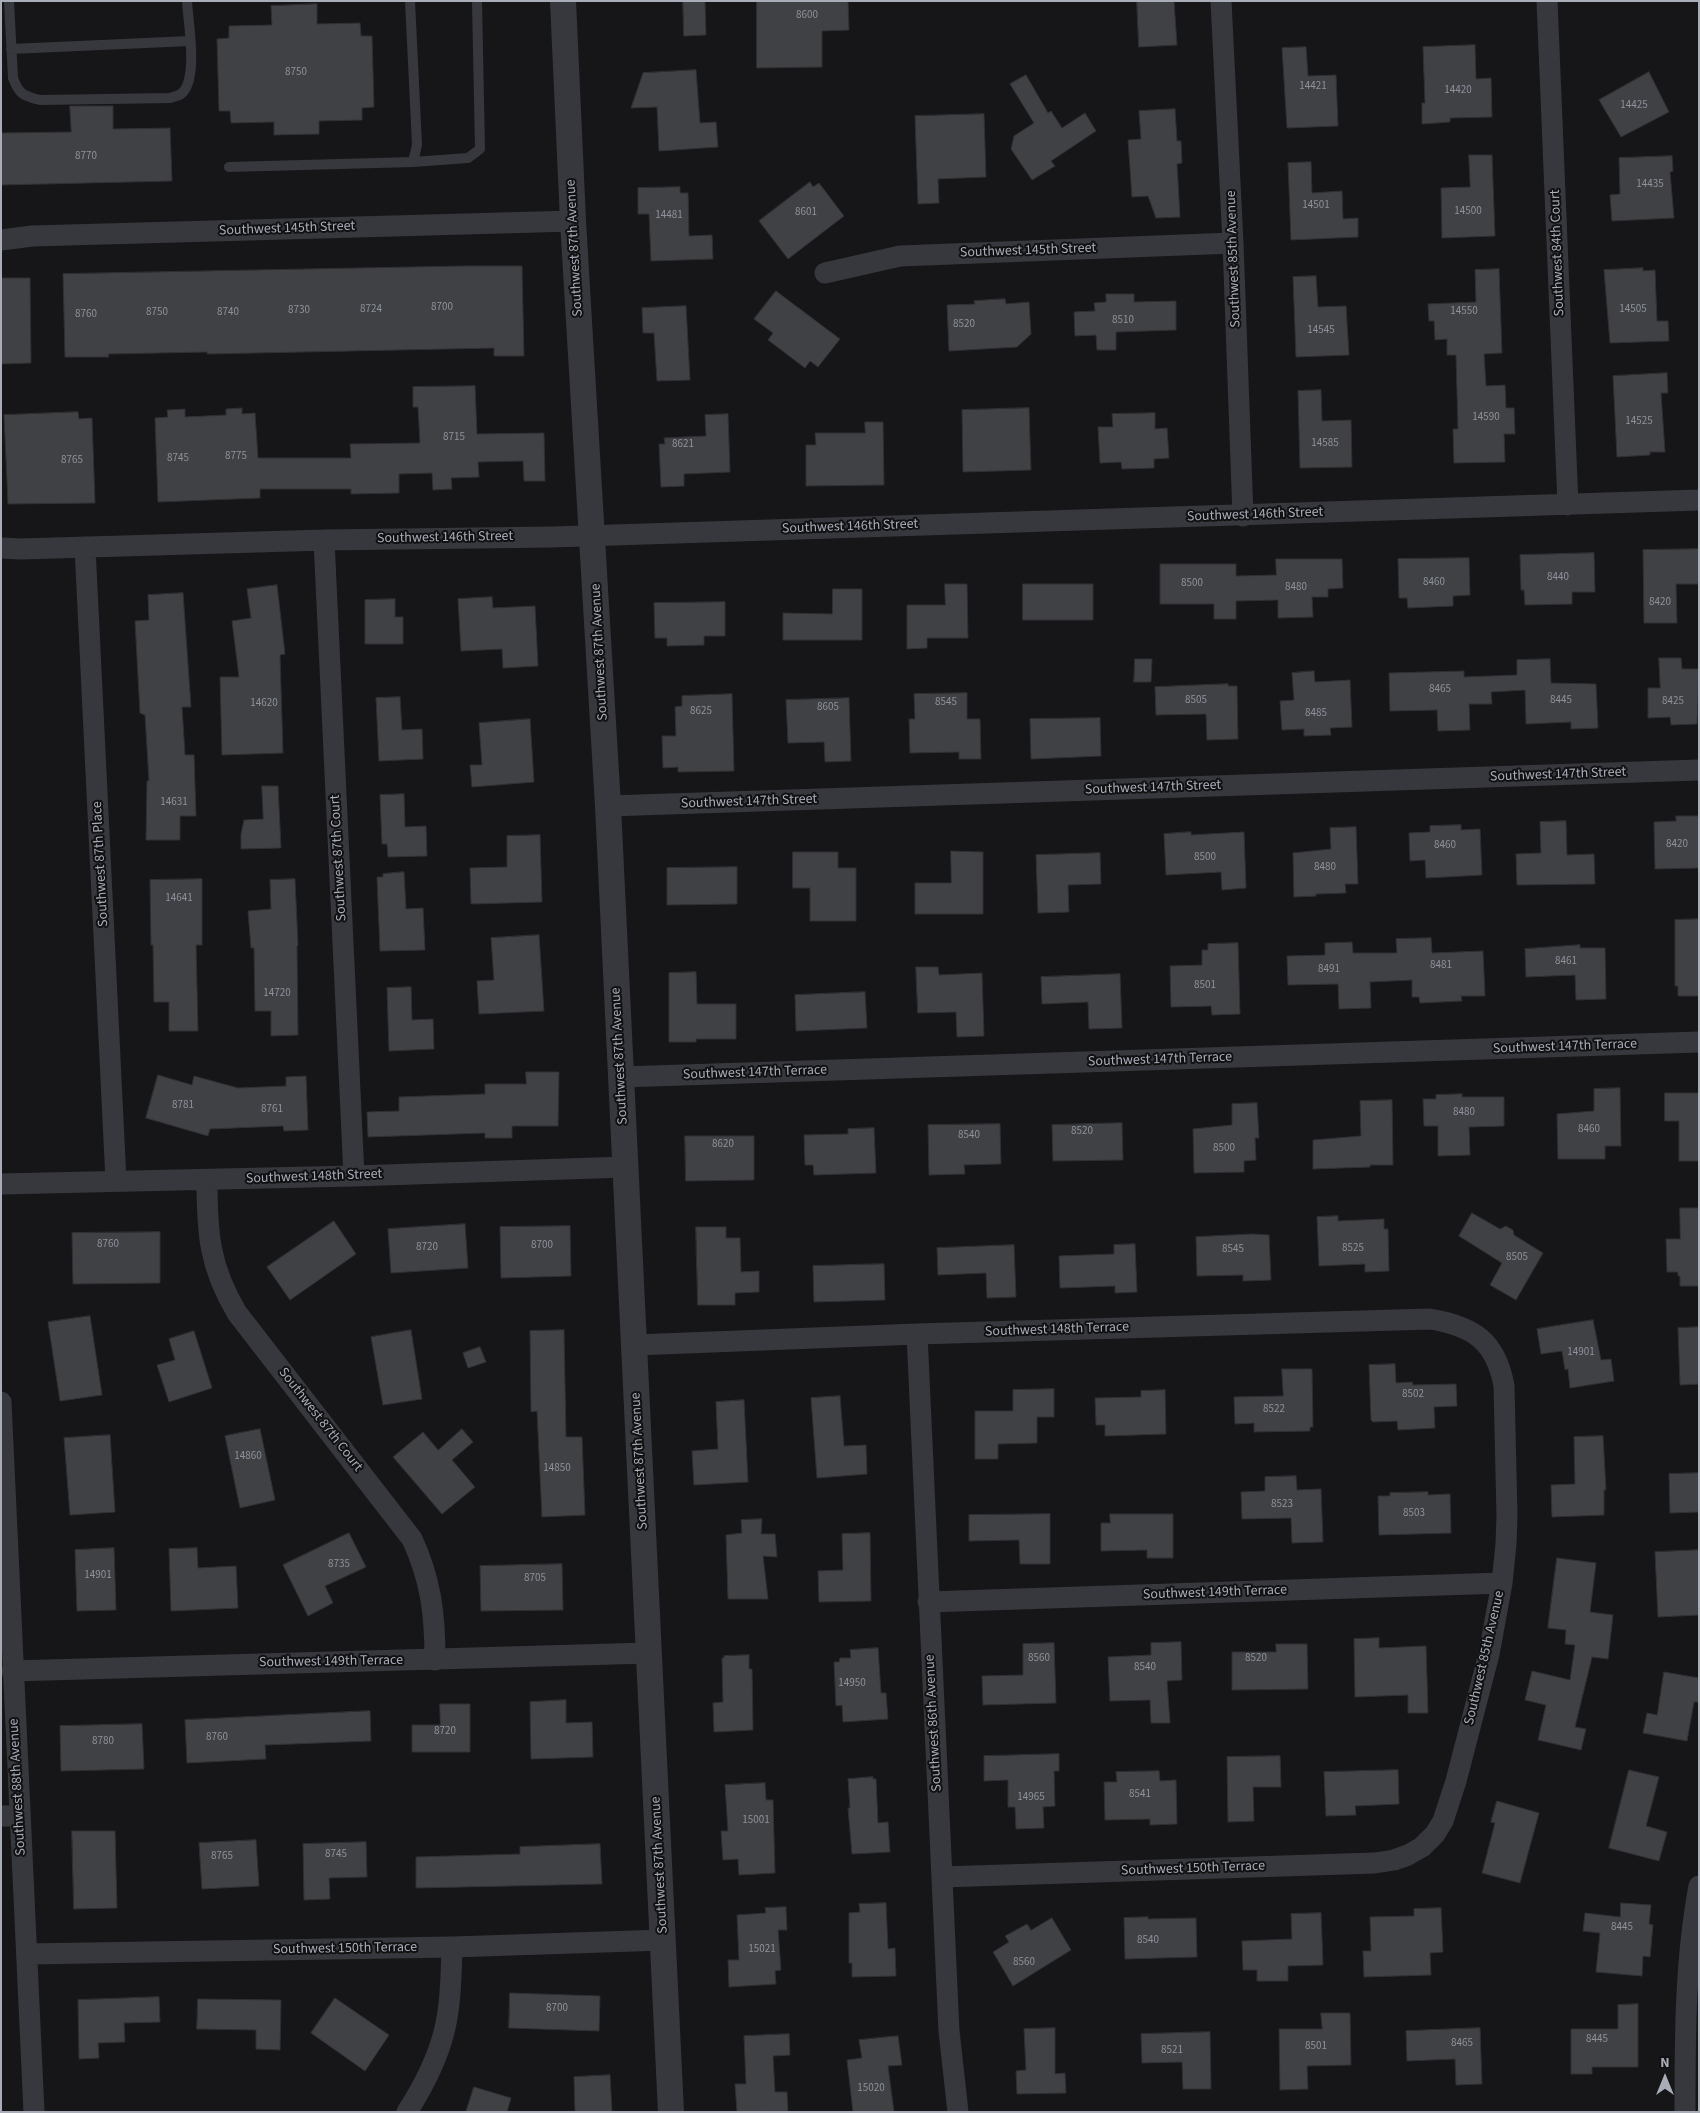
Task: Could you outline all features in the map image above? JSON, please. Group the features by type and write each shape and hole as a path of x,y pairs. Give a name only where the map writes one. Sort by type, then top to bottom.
{"street":[{"name":"Southwest 87th Avenue","path":"563,1 573,221 608,806 671,2112"},
{"name":"Southwest 85th Avenue","path":"1221,1 1234,243 1244,516"},
{"name":"Southwest 84th Court","path":"1547,1 1568,505"},
{"name":"Southwest 145th Street","path":"1,240 32,236 573,221"},
{"name":"Southwest 145th Street","path":"825,273 900,256 1234,243"},
{"name":"Southwest 146th Street","path":"1,548 593,535 1244,516 1699,500"},
{"name":"Southwest 87th Court","path":"324,540 354,1176"},
{"name":"Southwest 87th Place","path":"85,547 116,1181"},
{"name":"Southwest 147th Street","path":"608,806 1699,770"},
{"name":"Southwest 147th Terrace","path":"621,1077 1699,1042"},
{"name":"Southwest 148th Street","path":"1,1184 626,1168"},
{"name":"Southwest 87th Court","path":"207,1180 208,1234 211,1253 225,1293 237,1313 412,1538 422,1560 432,1601 435,1624 435,1660"},
{"name":"Southwest 148th Terrace","path":"635,1345 916,1334 1430,1319 1455,1324 1477,1334"},
{"name":"Southwest 86th Avenue","path":"916,1334 949,2031 958,2112"},
{"name":"Southwest 85th Avenue","path":"1435,1834 1443,1821 1454,1789 1489,1654 1502,1583 1506,1534 1504,1386 1495,1356 1477,1334"},
{"name":"Southwest 88th Avenue","path":"1,1402 4,1531 12,1671 11,1816 27,1954 34,2112"},
{"name":"Southwest 149th Terrace","path":"928,1602 1502,1583"},
{"name":"Southwest 149th Terrace","path":"12,1671 649,1653"},
{"name":"Southwest 150th Terrace","path":"942,1877 1375,1863 1394,1860 1408,1855 1422,1847 1435,1834"},
{"path":"1685,2112 1686,1998 1699,1886"},
{"name":"Southwest 150th Terrace","path":"27,1954 452,1947 664,1940"},
{"path":"407,2112 430,2072 445,2030 451,1982 452,1947"}],"lane":[{"path":"9,1 13,78 17,90 26,96 40,100 170,98 181,94 188,85 192,69 187,1"},
{"path":"410,1 417,145 413,162"},
{"path":"229,166 413,162 468,158 480,149 477,1"},
{"path":"11,49 190,41"}],"building":[{"path":"683,1 705,1 706,35 684,36"},
{"path":"757,1 848,1 849,30 822,31 822,67 757,68"},
{"path":"1137,1 1174,1 1177,45 1139,47"},
{"path":"317,4 317,24 360,23 361,36 372,36 374,107 362,108 362,120 319,121 319,134 274,135 274,122 231,123 230,111 219,111 217,39 229,38 229,26 272,25 271,6"},
{"path":"1475,45 1476,79 1491,78 1492,117 1450,118 1450,122 1422,124 1422,103 1425,103 1423,47"},
{"path":"1306,47 1308,76 1336,75 1338,126 1287,128 1282,48"},
{"path":"696,70 700,123 716,122 718,147 659,151 657,107 631,108 643,73"},
{"path":"1649,72 1669,112 1621,137 1599,100"},
{"path":"1026,75 1048,113 1051,111 1062,128 1085,113 1096,131 1051,161 1055,166 1032,180 1011,149 1014,136 1034,123 1010,84"},
{"path":"70,106 113,106 113,129 170,128 172,181 1,185 1,133 71,132"},
{"path":"1175,109 1177,141 1181,141 1182,163 1177,164 1180,217 1156,218 1148,196 1132,197 1128,140 1141,139 1139,111"},
{"path":"984,114 986,177 938,179 939,203 918,204 915,116"},
{"path":"1469,155 1492,155 1495,236 1442,238 1441,188 1470,187"},
{"path":"1672,156 1673,171 1670,172 1674,218 1612,221 1610,195 1620,194 1619,158"},
{"path":"1311,162 1312,193 1342,191 1343,219 1358,218 1358,237 1291,240 1288,163"},
{"path":"810,182 813,187 819,183 844,216 788,259 759,221"},
{"path":"680,187 680,193 688,193 689,236 712,235 713,259 651,261 649,214 638,214 638,188"},
{"path":"522,266 524,356 494,356 494,348 207,354 207,352 108,354 109,357 65,357 63,274"},
{"path":"1643,268 1643,271 1655,270 1657,321 1668,321 1669,341 1610,343 1604,270"},
{"path":"1499,269 1502,353 1484,354 1486,386 1505,385 1506,408 1514,408 1515,434 1504,434 1505,462 1454,463 1453,429 1458,429 1456,355 1447,355 1447,339 1435,340 1434,321 1429,321 1428,304 1476,302 1475,270"},
{"path":"1316,276 1318,307 1346,306 1349,355 1296,357 1293,277"},
{"path":"1,278 30,278 31,363 2,364"},
{"path":"776,291 840,339 818,367 810,361 805,368 768,340 773,333 754,319"},
{"path":"1106,294 1134,294 1134,302 1176,301 1176,330 1116,332 1116,350 1097,350 1096,335 1075,336 1074,312 1095,311 1094,303 1106,302"},
{"path":"1005,299 1006,304 1029,302 1031,334 1017,347 949,351 947,305 975,304 974,301"},
{"path":"686,306 690,380 657,381 654,333 643,333 642,308"},
{"path":"1667,373 1668,393 1661,393 1665,452 1650,452 1650,455 1617,457 1613,376"},
{"path":"475,386 477,434 544,433 545,481 524,481 523,461 478,462 479,477 451,478 452,489 433,490 432,473 399,474 399,493 351,494 351,489 260,489 260,498 158,502 155,418 168,417 167,410 185,409 185,417 226,415 226,409 242,408 242,414 255,413 258,458 351,458 350,444 420,443 418,407 413,407 413,387"},
{"path":"1321,390 1322,421 1351,420 1352,467 1300,468 1298,391"},
{"path":"1029,408 1031,470 963,472 962,410"},
{"path":"78,412 79,419 92,418 95,503 8,504 4,415"},
{"path":"1155,413 1155,429 1167,428 1169,458 1154,459 1154,468 1122,469 1121,462 1100,463 1098,427 1113,427 1112,414"},
{"path":"728,414 730,472 684,474 684,486 661,487 659,444 665,444 664,438 706,436 705,415"},
{"path":"865,422 883,422 884,485 806,486 806,445 816,445 815,433 865,433"},
{"path":"1699,549 1699,584 1676,584 1677,623 1644,623 1643,550"},
{"path":"1594,553 1595,592 1572,592 1572,604 1525,605 1524,590 1521,590 1520,555"},
{"path":"1469,558 1470,595 1453,596 1453,606 1408,608 1407,598 1399,598 1398,559"},
{"path":"1276,559 1342,559 1343,588 1328,589 1328,597 1312,597 1313,617 1278,618 1278,600 1236,601 1236,619 1214,619 1214,604 1160,604 1160,564 1236,564 1236,576 1276,575"},
{"path":"945,584 967,584 968,638 927,638 927,648 907,649 907,605 945,605"},
{"path":"1023,584 1093,584 1093,620 1023,620"},
{"path":"277,585 285,654 280,655 283,753 222,755 220,677 239,677 232,621 251,618 247,589"},
{"path":"833,589 862,589 862,640 783,640 783,613 832,614"},
{"path":"183,593 191,707 182,707 185,755 194,755 196,816 180,816 180,840 146,840 147,781 149,781 145,715 140,713 135,621 149,620 148,595"},
{"path":"492,597 493,608 535,606 538,666 503,668 502,649 461,651 458,599"},
{"path":"395,599 395,617 403,617 403,644 365,644 365,600"},
{"path":"725,602 725,636 704,636 704,645 667,646 667,638 655,638 654,603"},
{"path":"1659,658 1681,658 1682,669 1699,669 1697,724 1671,725 1670,717 1648,718 1648,688 1660,688"},
{"path":"1135,659 1152,659 1151,682 1134,682"},
{"path":"1550,659 1551,683 1596,684 1598,728 1571,729 1571,722 1526,724 1525,690 1491,692 1492,704 1469,704 1470,730 1438,731 1437,710 1390,711 1389,673 1464,671 1464,677 1517,675 1517,660"},
{"path":"1314,671 1315,682 1350,680 1352,727 1330,728 1331,735 1304,736 1304,729 1282,730 1280,701 1294,700 1292,673"},
{"path":"1228,684 1228,686 1237,686 1238,739 1207,740 1206,714 1156,715 1155,687"},
{"path":"967,693 967,719 980,719 981,759 959,759 959,752 910,753 909,719 915,719 914,694"},
{"path":"732,694 734,771 678,772 678,767 663,768 662,736 676,736 675,707 682,706 682,696"},
{"path":"400,697 402,730 422,729 423,759 379,761 376,698"},
{"path":"849,698 851,761 825,762 824,742 788,743 786,700"},
{"path":"1100,718 1101,756 1031,759 1030,719"},
{"path":"530,719 534,782 472,787 470,765 482,765 479,723"},
{"path":"262,786 278,786 281,848 241,849 241,834 244,820 263,819"},
{"path":"404,794 405,827 426,826 427,856 388,857 387,844 382,844 380,795"},
{"path":"1676,816 1699,816 1699,868 1655,869 1654,822 1676,821"},
{"path":"1566,821 1567,855 1594,854 1595,884 1517,885 1516,854 1541,853 1540,822"},
{"path":"1461,825 1461,830 1480,829 1482,875 1426,878 1425,860 1410,861 1409,833 1430,832 1430,826"},
{"path":"1356,827 1358,884 1345,884 1346,893 1294,897 1293,853 1331,849 1330,828"},
{"path":"1191,832 1191,835 1244,832 1246,888 1222,890 1221,872 1166,875 1164,834"},
{"path":"540,835 542,902 471,904 470,868 507,867 507,836"},
{"path":"951,851 983,852 983,914 915,914 915,883 951,883"},
{"path":"793,852 838,852 838,868 856,868 856,921 810,921 810,888 793,888"},
{"path":"1100,853 1101,884 1068,885 1069,912 1038,913 1036,855"},
{"path":"737,867 737,904 667,905 667,868"},
{"path":"404,872 406,909 423,908 425,950 380,951 377,877 383,877 383,874"},
{"path":"202,879 202,945 196,945 198,1031 169,1031 169,1002 154,1002 150,880"},
{"path":"295,879 298,945 298,1035 271,1036 271,1011 255,1011 254,948 251,948 248,911 271,909 270,880"},
{"path":"1699,919 1699,996 1678,996 1678,986 1675,986 1675,920"},
{"path":"539,935 544,1011 479,1014 477,981 494,980 491,938"},
{"path":"1431,938 1432,953 1483,951 1485,996 1461,996 1462,1001 1420,1003 1419,997 1412,997 1412,980 1370,982 1371,1008 1339,1009 1338,984 1288,985 1287,956 1325,955 1325,943 1352,942 1353,953 1397,953 1396,939"},
{"path":"1238,943 1240,1014 1212,1015 1211,1006 1171,1007 1170,966 1202,965 1202,950 1208,950 1208,944"},
{"path":"1580,945 1580,948 1605,948 1606,999 1576,1000 1575,975 1526,977 1525,949"},
{"path":"916,967 938,967 939,975 982,973 984,1036 957,1037 956,1012 918,1013"},
{"path":"696,972 697,1004 736,1004 736,1039 696,1039 696,1042 669,1042 669,973"},
{"path":"1120,974 1122,1028 1089,1029 1088,1002 1042,1004 1041,977"},
{"path":"411,987 412,1020 433,1019 434,1049 389,1051 387,988"},
{"path":"865,992 867,1028 796,1031 795,995"},
{"path":"526,1072 559,1072 558,1126 512,1126 512,1138 485,1138 485,1133 368,1137 367,1112 399,1111 399,1097 485,1094 485,1084 526,1084"},
{"path":"158,1075 192,1085 194,1076 238,1088 286,1086 286,1077 306,1076 308,1130 284,1131 283,1126 210,1129 208,1136 146,1118"},
{"path":"1620,1088 1621,1146 1605,1146 1605,1159 1558,1159 1557,1114 1594,1111 1594,1089"},
{"path":"1665,1093 1699,1093 1699,1161 1679,1161 1679,1121 1665,1121"},
{"path":"1462,1094 1462,1097 1504,1097 1504,1126 1469,1127 1470,1155 1438,1156 1438,1126 1424,1126 1423,1099 1436,1099 1436,1095"},
{"path":"1392,1100 1393,1165 1313,1169 1313,1140 1361,1136 1360,1101"},
{"path":"1257,1103 1259,1138 1255,1138 1256,1160 1244,1161 1244,1172 1194,1173 1193,1129 1232,1125 1232,1104"},
{"path":"1122,1123 1123,1160 1053,1161 1052,1125"},
{"path":"1000,1124 1001,1164 964,1165 965,1174 929,1175 928,1125"},
{"path":"874,1128 876,1173 814,1175 813,1165 805,1165 804,1135 848,1134 848,1129"},
{"path":"685,1136 754,1136 754,1180 686,1181"},
{"path":"1680,1208 1699,1208 1699,1286 1680,1286 1678,1272 1667,1272 1666,1239 1680,1239"},
{"path":"1472,1213 1500,1229 1506,1226 1513,1230 1514,1235 1543,1253 1516,1300 1490,1285 1502,1263 1459,1236"},
{"path":"1338,1216 1338,1221 1384,1219 1384,1229 1388,1229 1389,1271 1365,1272 1365,1264 1319,1266 1317,1217"},
{"path":"334,1221 356,1254 290,1300 267,1267"},
{"path":"465,1224 468,1268 391,1273 388,1229"},
{"path":"570,1226 571,1276 501,1278 500,1227"},
{"path":"696,1227 726,1227 726,1238 740,1238 741,1272 759,1271 759,1292 735,1293 735,1305 698,1305"},
{"path":"160,1232 160,1283 73,1284 72,1233"},
{"path":"1269,1235 1271,1280 1243,1281 1243,1275 1197,1276 1196,1237"},
{"path":"1135,1244 1137,1292 1115,1293 1115,1286 1060,1288 1059,1256 1114,1254 1114,1245"},
{"path":"1014,1245 1016,1297 987,1298 986,1273 938,1275 937,1248"},
{"path":"884,1264 885,1300 814,1302 813,1266"},
{"path":"90,1316 102,1395 60,1401 48,1322"},
{"path":"1593,1320 1601,1360 1611,1359 1614,1381 1570,1388 1568,1369 1565,1370 1562,1351 1541,1354 1537,1329"},
{"path":"1699,1327 1699,1384 1680,1385 1678,1328"},
{"path":"411,1330 422,1399 383,1405 371,1337"},
{"path":"564,1330 566,1437 582,1437 585,1515 542,1517 537,1411 531,1412 530,1331"},
{"path":"194,1331 212,1388 169,1402 157,1365 175,1360 169,1339"},
{"path":"480,1347 486,1362 468,1368 463,1353"},
{"path":"1395,1364 1396,1383 1412,1382 1413,1385 1456,1384 1457,1406 1434,1407 1435,1428 1398,1430 1397,1421 1373,1422 1371,1420 1369,1365"},
{"path":"1282,1369 1312,1369 1313,1427 1310,1427 1310,1431 1254,1432 1254,1423 1235,1424 1234,1397 1283,1396"},
{"path":"1054,1389 1054,1417 1037,1417 1037,1443 998,1444 998,1459 975,1459 975,1411 1013,1411 1013,1390"},
{"path":"1165,1390 1166,1434 1105,1436 1105,1425 1096,1425 1095,1398 1141,1397 1141,1391"},
{"path":"840,1396 844,1446 866,1445 867,1474 817,1478 811,1398"},
{"path":"744,1400 748,1482 694,1485 692,1451 718,1449 716,1402"},
{"path":"260,1429 275,1500 240,1508 225,1436"},
{"path":"462,1429 473,1442 452,1460 475,1487 442,1514 393,1457 423,1432 438,1450"},
{"path":"110,1435 115,1512 70,1515 64,1438"},
{"path":"1603,1436 1606,1490 1604,1490 1604,1515 1552,1517 1551,1485 1575,1484 1574,1437"},
{"path":"1699,1473 1699,1512 1670,1513 1669,1474"},
{"path":"1296,1476 1297,1490 1321,1489 1323,1542 1292,1543 1291,1518 1242,1519 1241,1492 1265,1491 1265,1477"},
{"path":"1428,1492 1428,1495 1450,1494 1451,1533 1379,1535 1378,1496 1390,1496 1390,1493"},
{"path":"1050,1514 1050,1564 1020,1564 1019,1540 969,1541 969,1515"},
{"path":"1110,1514 1173,1514 1173,1558 1147,1558 1147,1550 1101,1551 1101,1523 1110,1523"},
{"path":"762,1519 761,1534 775,1534 777,1557 763,1556 768,1599 728,1599 726,1535 742,1533 741,1520"},
{"path":"349,1533 366,1567 325,1586 333,1603 308,1616 283,1565"},
{"path":"870,1533 871,1601 819,1602 818,1571 843,1570 842,1534"},
{"path":"114,1548 116,1610 77,1611 75,1550"},
{"path":"197,1548 198,1568 236,1566 238,1608 171,1611 169,1549"},
{"path":"1699,1550 1699,1615 1658,1617 1655,1552"},
{"path":"1557,1558 1596,1563 1590,1612 1613,1615 1608,1659 1592,1657 1575,1727 1586,1729 1581,1750 1538,1740 1546,1705 1525,1700 1532,1671 1570,1680 1575,1645 1565,1644 1566,1630 1548,1628"},
{"path":"562,1564 563,1610 481,1611 480,1566"},
{"path":"1379,1638 1379,1648 1426,1646 1428,1713 1408,1713 1408,1695 1355,1697 1354,1639"},
{"path":"1181,1642 1182,1680 1167,1681 1170,1723 1151,1723 1150,1700 1110,1701 1108,1657 1151,1655 1151,1643"},
{"path":"1054,1643 1056,1703 983,1705 982,1676 1023,1675 1023,1644"},
{"path":"1276,1644 1307,1644 1308,1689 1232,1690 1232,1652 1276,1652"},
{"path":"878,1648 881,1693 886,1693 888,1719 843,1722 842,1705 836,1706 834,1662 839,1662 840,1658 851,1658 850,1650"},
{"path":"749,1655 749,1669 752,1669 753,1730 714,1732 713,1703 723,1702 722,1658 724,1656"},
{"path":"1664,1672 1699,1678 1699,1702 1694,1702 1687,1741 1643,1733 1647,1713 1657,1715"},
{"path":"566,1700 566,1723 592,1722 593,1757 531,1759 530,1702"},
{"path":"440,1704 470,1704 470,1752 412,1752 412,1725 440,1725"},
{"path":"370,1711 371,1741 265,1745 266,1759 187,1763 185,1720"},
{"path":"142,1724 144,1769 61,1771 60,1726"},
{"path":"1059,1754 1059,1771 1054,1771 1055,1806 1043,1807 1044,1828 1016,1829 1015,1807 1008,1807 1008,1780 984,1781 984,1756"},
{"path":"1280,1756 1281,1787 1253,1787 1254,1821 1228,1822 1227,1757"},
{"path":"1398,1770 1399,1804 1355,1806 1356,1815 1326,1816 1324,1772"},
{"path":"1629,1770 1659,1777 1646,1826 1667,1832 1659,1861 1609,1848"},
{"path":"1159,1771 1160,1781 1176,1780 1177,1824 1150,1825 1150,1819 1105,1820 1104,1782 1117,1782 1116,1772"},
{"path":"873,1777 873,1779 876,1779 878,1823 888,1822 890,1852 852,1854 848,1808 850,1808 848,1779"},
{"path":"765,1783 766,1800 773,1800 775,1873 739,1875 738,1859 723,1860 721,1831 728,1831 725,1785"},
{"path":"1497,1801 1539,1813 1520,1883 1482,1873 1495,1823 1491,1822"},
{"path":"72,1831 115,1831 117,1908 74,1909"},
{"path":"256,1840 259,1886 202,1889 199,1843"},
{"path":"366,1842 367,1877 329,1878 330,1899 304,1900 303,1844"},
{"path":"600,1844 602,1884 416,1888 416,1857 520,1854 520,1847"},
{"path":"886,1903 888,1949 895,1948 896,1976 852,1977 852,1963 849,1963 849,1913 860,1912 859,1904"},
{"path":"1621,1903 1651,1905 1649,1924 1653,1925 1650,1957 1643,1956 1642,1976 1596,1972 1600,1933 1583,1931 1585,1913 1620,1917"},
{"path":"786,1907 787,1930 778,1930 781,1970 775,1971 776,1984 729,1987 728,1960 739,1960 737,1915 766,1913 765,1908"},
{"path":"1441,1908 1443,1952 1430,1953 1431,1975 1364,1977 1363,1951 1371,1951 1370,1917 1414,1916 1414,1909"},
{"path":"1321,1913 1323,1965 1288,1966 1288,1981 1257,1981 1257,1970 1243,1970 1242,1941 1292,1939 1291,1914"},
{"path":"1148,1917 1148,1919 1196,1918 1197,1957 1125,1959 1124,1918"},
{"path":"1052,1918 1071,1950 1013,1986 993,1952 1009,1942 1005,1936 1027,1924 1031,1930"},
{"path":"510,1993 600,1996 599,2031 509,2028"},
{"path":"159,1997 160,2022 124,2023 125,2042 98,2043 99,2058 79,2059 78,2000"},
{"path":"335,1998 389,2035 365,2071 311,2033"},
{"path":"198,1999 281,2000 280,2050 256,2049 256,2030 197,2029"},
{"path":"1638,2004 1638,2067 1592,2067 1592,2074 1571,2074 1571,2029 1618,2029 1618,2005"},
{"path":"1321,2013 1350,2013 1351,2065 1307,2066 1308,2089 1280,2090 1279,2029 1322,2029"},
{"path":"1055,2028 1055,2074 1065,2073 1066,2093 1017,2094 1016,2071 1026,2070 1024,2029"},
{"path":"1480,2028 1482,2084 1456,2085 1455,2059 1407,2061 1406,2031"},
{"path":"1210,2032 1211,2089 1183,2089 1182,2062 1142,2063 1141,2034"},
{"path":"789,2034 790,2055 773,2056 775,2092 787,2092 788,2111 737,2112 735,2084 746,2084 744,2036"},
{"path":"898,2036 902,2065 888,2066 894,2112 853,2112 847,2060 862,2058 859,2040"},
{"path":"610,2075 612,2112 575,2112 574,2077"},
{"path":"474,2087 511,2098 507,2112 466,2112"}]}
